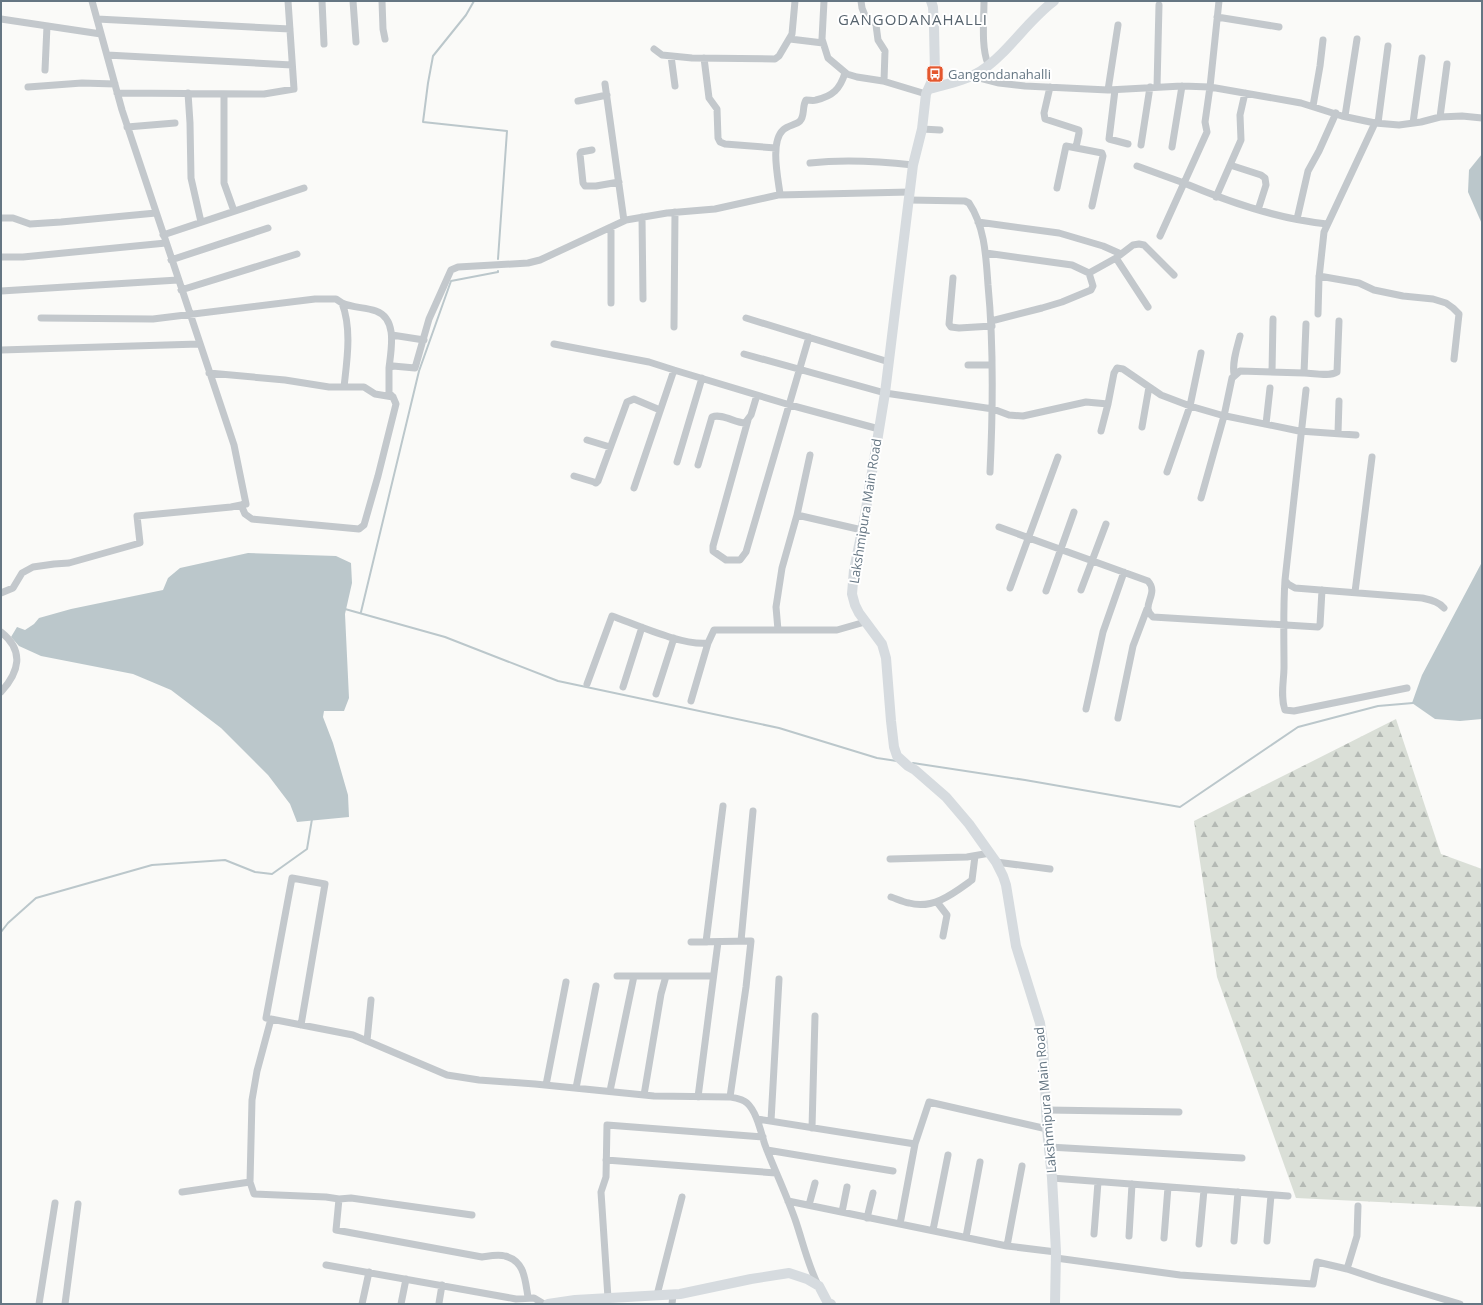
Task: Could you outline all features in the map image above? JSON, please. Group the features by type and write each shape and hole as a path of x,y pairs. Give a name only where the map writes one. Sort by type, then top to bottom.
{"main road":[{"name":"Lakshmipura Main Road","path":"931,1 933,7 935,74 928,92 922,129 913,165 885,393 854,570 852,594 855,605 864,622 882,644 886,658 891,721 894,747 897,756 946,797 993,857 1006,885 1016,946 1040,1023 1043,1043 1047,1129 1052,1178 1056,1255 1055,1304"},
{"path":"928,92 972,76 982,70 1010,46 1042,6 1054,1"},
{"path":"548,1304 574,1300 657,1295 672,1299 789,1273 808,1279 819,1286 828,1303 831,1304"}],"street":[{"path":"1,593 13,588 22,573 33,567 69,563 140,543 137,516 231,507 246,504 234,445 127,126 92,1"},
{"path":"117,93 264,94 294,89 288,1"},
{"path":"322,1 324,44"},
{"path":"353,1 356,42"},
{"path":"382,1 383,29 385,39"},
{"path":"654,49 662,55 671,56 775,59 779,56 792,34 795,1"},
{"path":"824,1 823,43 828,58 845,73 857,77 884,81 928,92"},
{"path":"862,1 862,8 866,18 874,22 876,25 878,40 885,51 884,81"},
{"path":"984,1 984,31 986,58 988,64"},
{"path":"1160,236 1207,132 1204,125 1210,87 1219,1"},
{"path":"1157,87 1159,5"},
{"path":"1217,17 1279,27"},
{"path":"1,19 101,34"},
{"path":"97,20 290,29"},
{"path":"1118,25 1111,90 1110,139 1128,144"},
{"path":"45,70 47,26"},
{"path":"790,39 823,43"},
{"path":"1345,116 1357,39"},
{"path":"1313,106 1323,40"},
{"path":"1318,314 1319,276 1324,232 1377,123 1388,46"},
{"path":"107,55 292,65"},
{"path":"671,56 675,86"},
{"path":"704,58 709,98 717,109 718,138 720,142 725,144 776,148"},
{"path":"1412,123 1422,58"},
{"path":"1440,117 1447,64"},
{"path":"780,194 776,148 782,131 800,121 806,100 827,97 841,85 845,73"},
{"path":"972,76 999,83 1025,86 1111,90 1182,86 1210,87 1313,106 1345,116 1399,126 1440,117 1462,116 1482,118"},
{"path":"28,87 82,83 115,84"},
{"path":"605,84 624,221"},
{"path":"1172,147 1182,86"},
{"path":"1050,87 1044,116 1046,119 1079,130 1076,147"},
{"path":"1141,145 1150,87"},
{"path":"188,93 190,123 190,178 201,222"},
{"path":"1216,196 1241,140 1240,115 1245,93"},
{"path":"224,94 224,183 234,211"},
{"path":"578,100 607,95"},
{"path":"1297,219 1308,171 1319,151 1336,113"},
{"path":"127,126 175,123"},
{"path":"922,129 940,130"},
{"path":"1056,188 1065,147 1068,145 1102,154 1103,156 1092,206"},
{"path":"592,150 581,152 580,154 583,182 585,186 596,186 619,182"},
{"path":"810,163 835,160 860,160 913,165"},
{"path":"1230,165 1261,175 1265,178 1266,185 1258,210"},
{"path":"1137,166 1258,210 1327,224"},
{"path":"163,234 304,188"},
{"path":"389,368 393,366 415,368 429,319 451,270 458,267 528,264 540,260 624,221 675,212 715,209 780,194 909,196 965,201 972,207 982,232 986,253 991,323 993,410 990,472"},
{"path":"674,327 675,212"},
{"path":"1,218 13,218 30,224 156,213"},
{"path":"642,217 643,299"},
{"path":"978,222 1059,233 1096,243 1119,256 1148,307"},
{"path":"611,227 611,303"},
{"path":"171,260 268,228"},
{"path":"1,257 23,257 166,243"},
{"path":"1089,273 1119,256 1133,245 1139,244 1144,245 1174,276"},
{"path":"953,278 949,324 950,327 959,328 991,323 1049,306 1091,290 1093,286 1089,273 1072,265 986,253"},
{"path":"181,290 297,254"},
{"path":"1319,276 1359,283 1374,290 1403,296 1433,299 1450,305 1458,314 1454,359"},
{"path":"1,291 178,280"},
{"path":"42,318 153,319 315,299 336,299 355,308 372,310 382,315 387,320 392,335 389,368 389,393 394,397 396,404 364,525 359,529 252,519 245,514 241,505"},
{"path":"342,303 348,334 344,387"},
{"path":"746,318 889,362"},
{"path":"1272,372 1273,318"},
{"path":"1234,374 1240,371 1329,374 1337,372 1339,321"},
{"path":"1304,372 1306,324"},
{"path":"392,335 424,340"},
{"path":"1201,498 1224,416 1234,374 1235,357 1240,336"},
{"path":"757,395 748,420 713,546 713,551 726,560 740,560 746,552 809,337"},
{"path":"1,350 199,344"},
{"path":"554,344 648,362 790,405 879,429"},
{"path":"1167,472 1190,406 1201,353"},
{"path":"744,354 885,393 993,410 1009,415 1023,416 1086,402 1108,404"},
{"path":"968,365 992,365"},
{"path":"1101,431 1114,373 1117,368 1123,368 1161,395 1190,406 1224,416 1302,431 1356,435"},
{"path":"634,488 674,370"},
{"path":"209,373 285,380 329,387 364,387 375,394 394,397"},
{"path":"677,462 702,378"},
{"path":"1142,426 1149,386"},
{"path":"1266,424 1270,388"},
{"path":"1306,390 1286,558 1283,626 1283,702 1286,710 1294,711 1407,688"},
{"path":"574,476 596,483 627,402 634,399 660,410"},
{"path":"1338,433 1339,401"},
{"path":"698,465 712,417 721,416 739,423 745,423 748,420"},
{"path":"587,440 610,447"},
{"path":"778,630 776,607 782,568 797,515 810,455"},
{"path":"1010,588 1058,457"},
{"path":"1355,592 1372,457"},
{"path":"1046,591 1074,512"},
{"path":"797,515 862,530"},
{"path":"1081,590 1106,524"},
{"path":"999,527 1144,579 1152,585 1153,589 1147,609 1133,646 1118,718"},
{"path":"1086,709 1103,632 1124,572"},
{"path":"1285,580 1288,584 1295,588 1422,598 1433,600 1444,608"},
{"path":"1147,609 1148,614 1153,617 1164,619 1318,628 1320,625 1322,590"},
{"path":"586,684 612,616 674,638 698,644 708,643"},
{"path":"691,701 708,643 714,630 837,630 864,622"},
{"path":"623,687 642,627"},
{"path":"1,632 11,642 18,658 12,679 1,692"},
{"path":"656,694 674,638"},
{"path":"706,942 722,806"},
{"path":"741,941 753,811"},
{"path":"891,897 910,904 924,905 937,902 949,896 972,880 975,856"},
{"path":"890,859 975,856 993,857 1050,869"},
{"path":"301,1025 325,884 292,878 266,1018 301,1025 353,1035 447,1075 479,1080 644,1095 730,1097 748,1103 757,1119 762,1137 800,1234 811,1270 819,1286"},
{"path":"937,902 947,915 942,936"},
{"path":"691,942 751,941 730,1097"},
{"path":"698,1097 718,942"},
{"path":"617,976 713,976"},
{"path":"610,1091 634,976"},
{"path":"644,1095 661,994 666,976"},
{"path":"771,1121 779,979"},
{"path":"546,1085 566,982"},
{"path":"576,1088 596,986"},
{"path":"367,1041 371,1000"},
{"path":"812,1128 816,1016"},
{"path":"271,1019 257,1071 252,1100 250,1182 254,1194 326,1197 339,1199 351,1198 472,1215"},
{"path":"900,1224 915,1144 929,1102 1047,1129"},
{"path":"1046,1110 1179,1112"},
{"path":"757,1119 915,1144"},
{"path":"608,1298 601,1192 606,1177 606,1125 762,1137"},
{"path":"1049,1147 1242,1158"},
{"path":"767,1150 893,1171"},
{"path":"934,1230 948,1155"},
{"path":"606,1160 776,1173"},
{"path":"966,1237 980,1162"},
{"path":"1007,1246 1022,1166"},
{"path":"1052,1178 1288,1196"},
{"path":"182,1192 250,1182"},
{"path":"1094,1234 1098,1182"},
{"path":"809,1205 815,1183"},
{"path":"1129,1236 1132,1184"},
{"path":"842,1212 847,1187"},
{"path":"1164,1238 1168,1187"},
{"path":"1200,1244 1204,1190"},
{"path":"1234,1241 1238,1192"},
{"path":"867,1218 872,1193"},
{"path":"1267,1241 1271,1195"},
{"path":"657,1295 682,1197"},
{"path":"339,1199 336,1230 482,1257 504,1255 516,1262 524,1272 528,1297"},
{"path":"788,1201 1007,1246 1180,1275 1313,1284 1317,1262 1348,1269 1460,1304"},
{"path":"39,1304 55,1203"},
{"path":"65,1304 78,1204"},
{"path":"1348,1269 1356,1236 1358,1206"},
{"path":"326,1265 516,1299 528,1297 534,1298 544,1304"},
{"path":"362,1304 369,1272"},
{"path":"401,1304 406,1279"},
{"path":"439,1302 442,1286"}],"green space":[{"path":"1396,719 1441,854 1482,869 1482,1207 1296,1198 1217,977 1194,821"}],"shaded area":[{"path":"1482,154 1482,224 1468,192 1469,170"},
{"path":"248,553 336,556 351,563 352,583 345,614 349,698 344,711 324,711 323,717 333,743 348,795 349,817 297,822 290,804 268,775 221,728 171,690 133,674 41,656 19,646 11,637 17,627 25,630 34,624 39,618 71,609 163,590 168,578 180,568"},
{"path":"1482,562 1482,719 1460,721 1435,719 1412,703 1422,675"}],"waterway":[{"path":"474,1 466,15 433,56 423,122 507,131 498,259"},
{"path":"361,612 419,371 451,281 498,271"},
{"path":"345,609 445,637 558,681 779,728 877,758 897,761"},
{"path":"913,763 1025,780 1180,807 1298,727 1378,706 1413,703"},
{"path":"1,932 8,923 36,898 152,865 225,860 255,872 272,874 307,849 312,819"}],"place":[{"name":"Gangondanahalli","path":"935,74"}],"district":[{"name":"GANGODANAHALLI","path":"913,19"}]}
